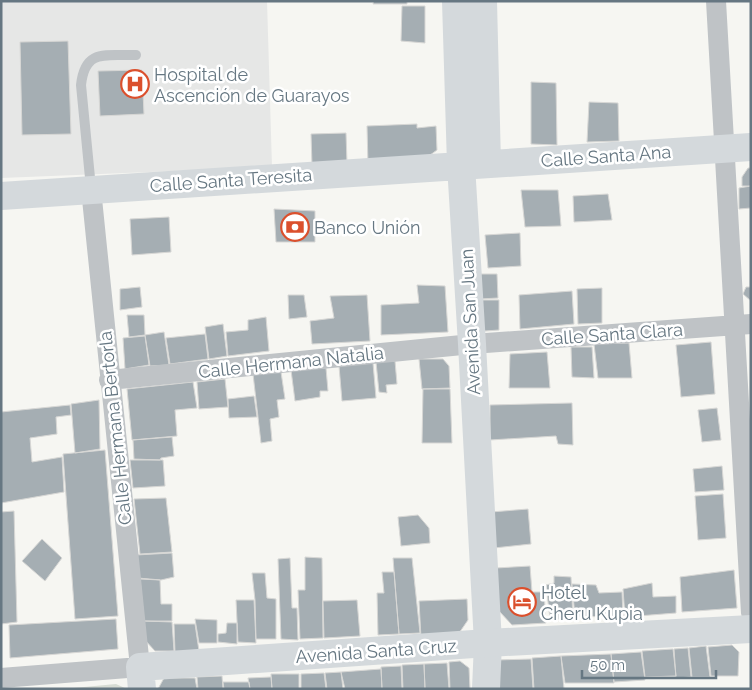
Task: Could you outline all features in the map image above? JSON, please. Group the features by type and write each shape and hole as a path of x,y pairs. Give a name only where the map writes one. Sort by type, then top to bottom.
{"street":[{"name":"Avenida San Juan","path":"456,1 474,164"},
{"name":"Avenida San Juan","path":"483,1 474,164 472,344 488,643 486,689"},
{"path":"716,1 738,147 751,613"},
{"name":"Calle Santa Ana","path":"474,164 738,147"},
{"name":"Calle Santa Teresita","path":"1,196 474,164"},
{"name":"Calle Hermana Bertorla","path":"91,189 109,380 141,678"},
{"name":"Calle Santa Clara","path":"472,344 743,325"},
{"name":"Calle Hermana Natalia","path":"109,380 472,344"},
{"name":"Avenida Santa Cruz","path":"1,678 141,678 488,643 751,629"}],"lane":[{"path":"91,189 81,85 82,73 88,60 95,57 136,54"}],"shaded area":[{"name":"Hospital de Ascención de Guarayos","path":"1,1 267,1 272,167 1,178"},
{"path":"116,684 127,689 63,689"}],"building":[{"path":"374,1 407,1 407,4 373,4"},
{"path":"402,6 425,6 425,43 401,41"},
{"path":"68,41 71,134 22,135 20,42"},
{"path":"142,70 144,114 100,116 98,71"},
{"path":"531,82 556,83 557,145 531,144"},
{"path":"589,102 618,103 619,141 587,142"},
{"path":"417,124 417,128 436,126 437,150 422,161 368,165 367,126"},
{"path":"346,133 347,163 312,165 311,134"},
{"path":"748,168 751,168 751,186 742,186 742,177"},
{"path":"751,186 751,208 739,209 739,188"},
{"path":"521,190 558,190 561,226 525,227"},
{"path":"608,194 612,220 574,222 573,196"},
{"name":"Banco Unión","path":"274,209 315,211 315,242 276,242"},
{"path":"169,217 171,252 132,255 130,219"},
{"path":"520,233 521,266 488,268 485,235"},
{"path":"479,274 497,274 498,298 480,299"},
{"path":"417,285 445,286 448,332 381,335 381,305 419,303"},
{"path":"140,287 142,307 120,310 120,289"},
{"path":"746,287 751,287 751,301 743,294"},
{"path":"602,288 602,323 578,324 577,289"},
{"path":"572,291 574,324 520,329 519,295"},
{"path":"288,295 304,295 307,317 289,319"},
{"path":"367,295 370,341 312,344 310,321 334,318 330,296"},
{"path":"480,300 499,300 499,330 485,331 480,324"},
{"path":"127,315 144,315 145,335 129,337"},
{"path":"266,317 269,351 228,356 226,332 248,330 248,320"},
{"path":"223,324 227,356 209,359 205,327"},
{"path":"164,332 169,365 150,366 145,335"},
{"path":"205,334 208,359 170,364 166,338"},
{"path":"145,336 149,365 125,369 123,338"},
{"path":"711,342 715,394 681,397 676,345"},
{"path":"629,343 632,378 598,378 594,344"},
{"path":"571,347 592,347 594,378 572,377"},
{"path":"547,352 550,388 509,388 510,354"},
{"path":"419,359 443,359 449,366 450,388 422,389"},
{"path":"395,361 397,384 386,385 387,393 379,392 376,362"},
{"path":"373,363 376,398 342,401 339,366"},
{"path":"326,368 328,391 320,391 320,397 295,401 291,370"},
{"path":"281,372 285,399 277,400 279,417 270,419 272,441 261,443 253,374"},
{"path":"225,379 228,407 199,409 197,382"},
{"path":"193,382 197,408 175,410 177,436 132,440 127,389"},
{"path":"423,389 450,389 452,443 422,443"},
{"path":"254,396 257,417 229,418 228,399"},
{"path":"99,400 100,449 75,453 71,404"},
{"path":"572,403 573,445 558,444 556,436 490,440 490,405"},
{"path":"70,405 71,415 56,417 57,434 30,438 32,462 62,457 64,492 1,503 1,412"},
{"path":"717,408 721,440 702,442 698,410"},
{"path":"172,437 174,456 161,458 160,460 134,459 133,440"},
{"path":"105,450 118,616 75,619 63,454"},
{"path":"130,460 163,460 165,486 133,488"},
{"path":"722,466 724,490 695,492 693,469"},
{"path":"723,494 726,538 698,540 695,496"},
{"path":"166,498 172,552 140,554 134,499"},
{"path":"528,509 531,544 494,548 491,512"},
{"path":"14,511 17,622 1,624 1,512"},
{"path":"418,515 429,528 430,543 401,546 398,517"},
{"path":"42,539 62,558 45,581 22,561"},
{"path":"172,553 174,577 161,580 138,578 136,555"},
{"path":"305,557 322,558 323,638 300,639 298,590 305,590"},
{"path":"290,558 292,608 297,608 298,640 281,639 278,559"},
{"path":"393,558 412,558 420,633 399,634"},
{"name":"Hotel Cheru Kupia","path":"530,566 532,592 544,592 546,623 512,625 499,611 496,568"},
{"path":"734,570 737,608 682,612 680,577"},
{"path":"382,572 394,572 399,634 378,635 377,593 384,593"},
{"path":"252,573 265,573 267,598 276,599 276,639 256,639"},
{"path":"554,576 571,577 573,620 550,619 546,585 554,583"},
{"path":"140,579 160,580 161,604 172,604 172,621 144,621"},
{"path":"652,583 653,597 676,596 676,613 625,617 623,589"},
{"path":"572,584 596,585 599,593 622,592 623,616 575,617"},
{"path":"467,599 468,620 455,639 421,638 419,601"},
{"path":"236,600 254,600 256,643 238,642"},
{"path":"357,600 360,636 324,638 323,601"},
{"path":"116,619 118,649 10,658 9,625"},
{"path":"195,619 217,620 217,643 199,643"},
{"path":"144,621 172,622 174,651 155,651 144,639"},
{"path":"227,623 237,623 237,644 218,642 218,634 226,633"},
{"path":"174,624 195,624 199,651 175,652"},
{"path":"732,645 739,652 738,676 711,676 708,647"},
{"path":"706,646 710,677 692,677 689,648"},
{"path":"688,648 691,677 676,678 674,649"},
{"path":"673,649 676,676 645,677 642,651"},
{"path":"641,652 645,680 614,682 611,654"},
{"path":"611,654 614,683 565,683 561,656"},
{"path":"561,656 564,689 534,689 532,658"},
{"path":"531,659 533,689 497,689 496,660"},
{"path":"460,661 469,668 470,689 450,689 449,662"},
{"path":"447,663 449,689 425,689 424,664"},
{"path":"424,664 425,689 403,689 402,665"},
{"path":"401,666 402,689 382,689 381,667"},
{"path":"381,669 382,689 345,689 341,672"},
{"path":"341,672 343,689 327,689 325,673"},
{"path":"324,673 326,689 301,689 301,674"},
{"path":"271,674 299,674 299,689 272,689"},
{"path":"222,676 223,689 198,689 197,677"},
{"path":"271,677 272,689 250,689 248,678"},
{"path":"164,678 195,678 197,689 158,689"},
{"path":"223,682 249,682 250,689 224,689"}],"place":[{"name":"Hospital de Ascención de Guarayos","path":"135,84"},
{"name":"Banco Unión","path":"295,227"},
{"name":"Hotel Cheru Kupia","path":"522,602"}]}
